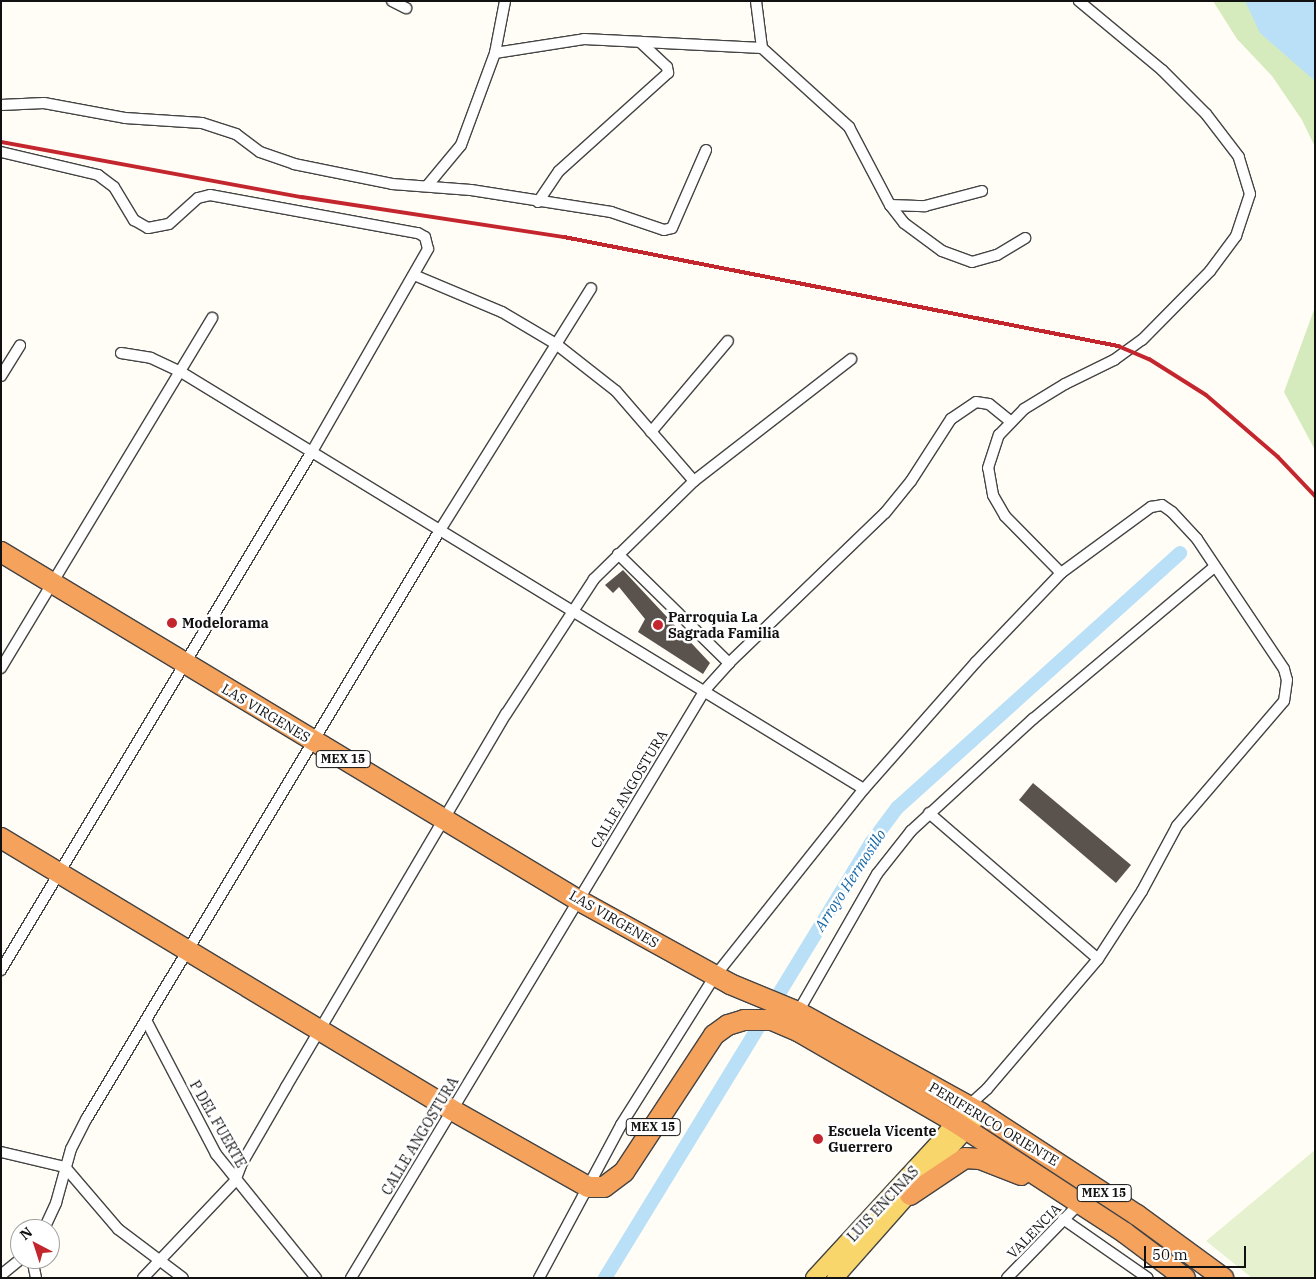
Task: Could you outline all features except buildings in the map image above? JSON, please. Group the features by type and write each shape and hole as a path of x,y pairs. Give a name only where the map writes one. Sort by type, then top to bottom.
{"highway":[{"name":"LAS VIRGENES","path":"1,552 578,900 715,976"},
{"path":"1,838 452,1110 588,1187"},
{"name":"PERIFERICO ORIENTE","path":"715,976 751,992 768,1013 961,1126 1073,1198 1185,1278"},
{"name":"PERIFERICO ORIENTE","path":"768,1013 798,1012 974,1109 1137,1215 1223,1278"},
{"name":"MEX 15","path":"588,1187 604,1187 624,1172 714,1036 728,1025 768,1013"},
{"path":"910,1195 965,1158 980,1159 1073,1198"}],"main road":[{"name":"LUIS ENCINAS","path":"814,1278 961,1126 974,1109"},
{"path":"835,1278 910,1195 961,1126"}],"street":[{"path":"392,1 406,8"},
{"path":"427,186 461,145 495,53 505,1"},
{"path":"756,1 762,48"},
{"path":"1061,572 1005,516 988,483 992,452 1010,421 1046,395 1114,360 1142,340 1210,271 1236,236 1250,194 1239,157 1206,114 1162,70 1078,1"},
{"path":"495,53 567,40 762,48 850,127 890,205 904,223 942,251 972,262 996,256 1025,238"},
{"path":"538,202 559,171 668,73 667,67 640,42"},
{"path":"1,105 44,103 125,118 218,126 260,152 294,164 360,179 471,190 611,212 664,230 672,228 706,150"},
{"path":"1,152 98,175 114,186 134,220 148,228 164,227 198,198 210,195 418,233 425,237 428,249 311,453 57,872 1,970"},
{"path":"890,205 925,206 982,191"},
{"path":"414,275 502,312 556,344 604,380 694,481"},
{"path":"49,1219 56,1204 65,1166 83,1126 440,530 591,288"},
{"path":"1,668 212,318"},
{"path":"651,432 728,341"},
{"path":"1,376 20,346"},
{"path":"121,353 150,358 181,372 571,612 705,690 864,789"},
{"path":"143,1278 159,1259 236,1182 241,1165 320,1030 535,666 571,612 618,554 694,481 851,359"},
{"name":"CALLE ANGOSTURA","path":"351,1278 705,690 728,663 885,513 911,481 951,419 976,402 989,404 1010,421"},
{"path":"539,1278 621,1126 715,976 864,789 976,662 1061,572 1151,507 1162,505 1172,512 1196,539 1284,669 1287,680 1285,696 1272,718 1177,826 1142,891 1098,959 987,1089 974,1109"},
{"path":"618,554 728,663"},
{"path":"798,1012 877,874 929,813 1033,719 1214,567"},
{"path":"929,813 1098,959"},
{"name":"P DEL FUERTE","path":"147,1022 210,1144 236,1182 316,1278"},
{"path":"974,1109 987,1089"},
{"path":"1,1152 65,1166 118,1229 183,1278"},
{"name":"VALENCIA","path":"1007,1278 1063,1219 1073,1198"},
{"path":"1063,1219 1148,1278"}],"green space":[{"path":"1213,1 1315,1 1315,147 1302,120 1272,76 1237,39"},
{"path":"1315,307 1315,450 1284,392"},
{"path":"1315,1150 1315,1278 1252,1278 1206,1241"}],"water":[{"path":"1245,1 1315,1 1315,81 1260,33"}],"waterway":[{"name":"Arroyo Hermosillo","path":"605,1278 871,843 897,808 1180,553"}],"railway":[{"path":"1,142 302,197 564,237 1118,346 1149,359 1206,395 1278,457 1315,496"}],"place":[{"name":"Modelorama","path":"172,623"},
{"name":"Parroquia La Sagrada Familia","path":"658,625"},
{"name":"Escuela Vicente Guerrero","path":"818,1139"}]}
